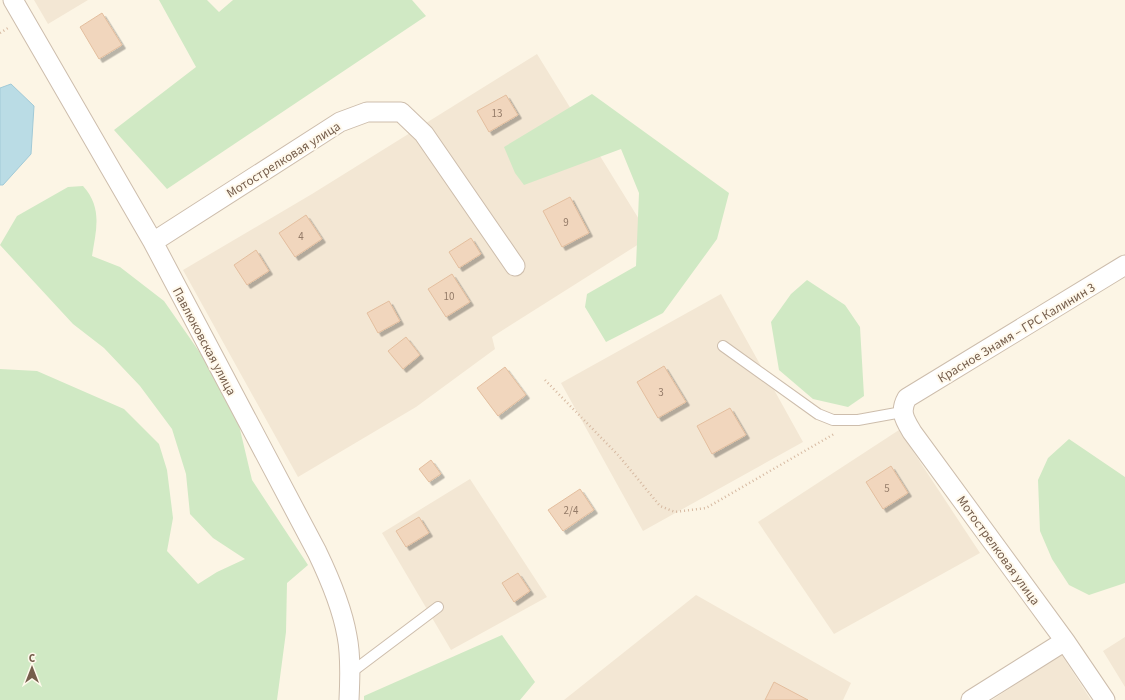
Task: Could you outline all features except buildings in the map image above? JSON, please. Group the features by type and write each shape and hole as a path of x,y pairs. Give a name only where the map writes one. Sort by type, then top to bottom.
{"street":[{"name":"Павлюковская улица","path":"13,0 153,242 299,520 318,552 339,605 347,636 349,700"},
{"name":"Мотострелковая улица","path":"153,242 340,122 367,112 390,111 401,112 424,134 515,266"},
{"name":"Красное Знамя – ГРС Калинин 3","path":"905,405 1125,265"},
{"name":"Мотострелковая улица","path":"905,405 905,420 912,432 1065,641 1105,700"},
{"path":"971,700 1065,641"}],"lane":[{"path":"723,346 818,414 833,420 858,420 905,405"},
{"path":"349,674 438,607"}],"path":[{"path":"545,380 619,456 660,506 675,512 706,508 858,420"}],"shaded area":[{"path":"34,0 88,0 48,24"},
{"path":"537,54 650,237 492,337 495,349 416,407 298,477 183,270 312,194"},
{"path":"721,294 803,442 643,531 561,383"},
{"path":"899,430 980,553 834,634 758,522"},
{"path":"470,479 547,597 451,650 382,533"},
{"path":"696,595 851,683 843,700 564,700"},
{"path":"1125,637 1125,687 1103,651"},
{"path":"1061,654 1091,700 992,700"}],"green space":[{"path":"159,0 207,0 219,12 233,0 412,0 426,16 167,189 114,130 196,67"},
{"path":"592,94 729,193 717,239 663,313 606,342 585,307 587,294 636,266 639,193 621,149 524,185 515,173 504,147"},
{"path":"83,186 89,194 96,211 96,228 92,256 120,267 164,301 219,380 238,421 252,480 308,565 287,583 286,632 277,700 0,700 0,369 37,371 124,409 159,444 167,470 173,518 167,551 198,584 217,572 245,559 213,538 190,514 186,474 172,429 140,386 104,348 73,324 0,245 17,216 68,187"},
{"path":"807,280 845,305 860,327 864,396 848,407 813,399 779,370 771,322 791,294"},
{"path":"1069,439 1125,477 1125,583 1089,595 1069,585 1052,559 1040,531 1038,480 1048,458"},
{"path":"502,635 535,682 520,700 364,700 364,696"}],"water":[{"path":"11,84 34,106 31,154 3,185 0,185 0,88"}]}
